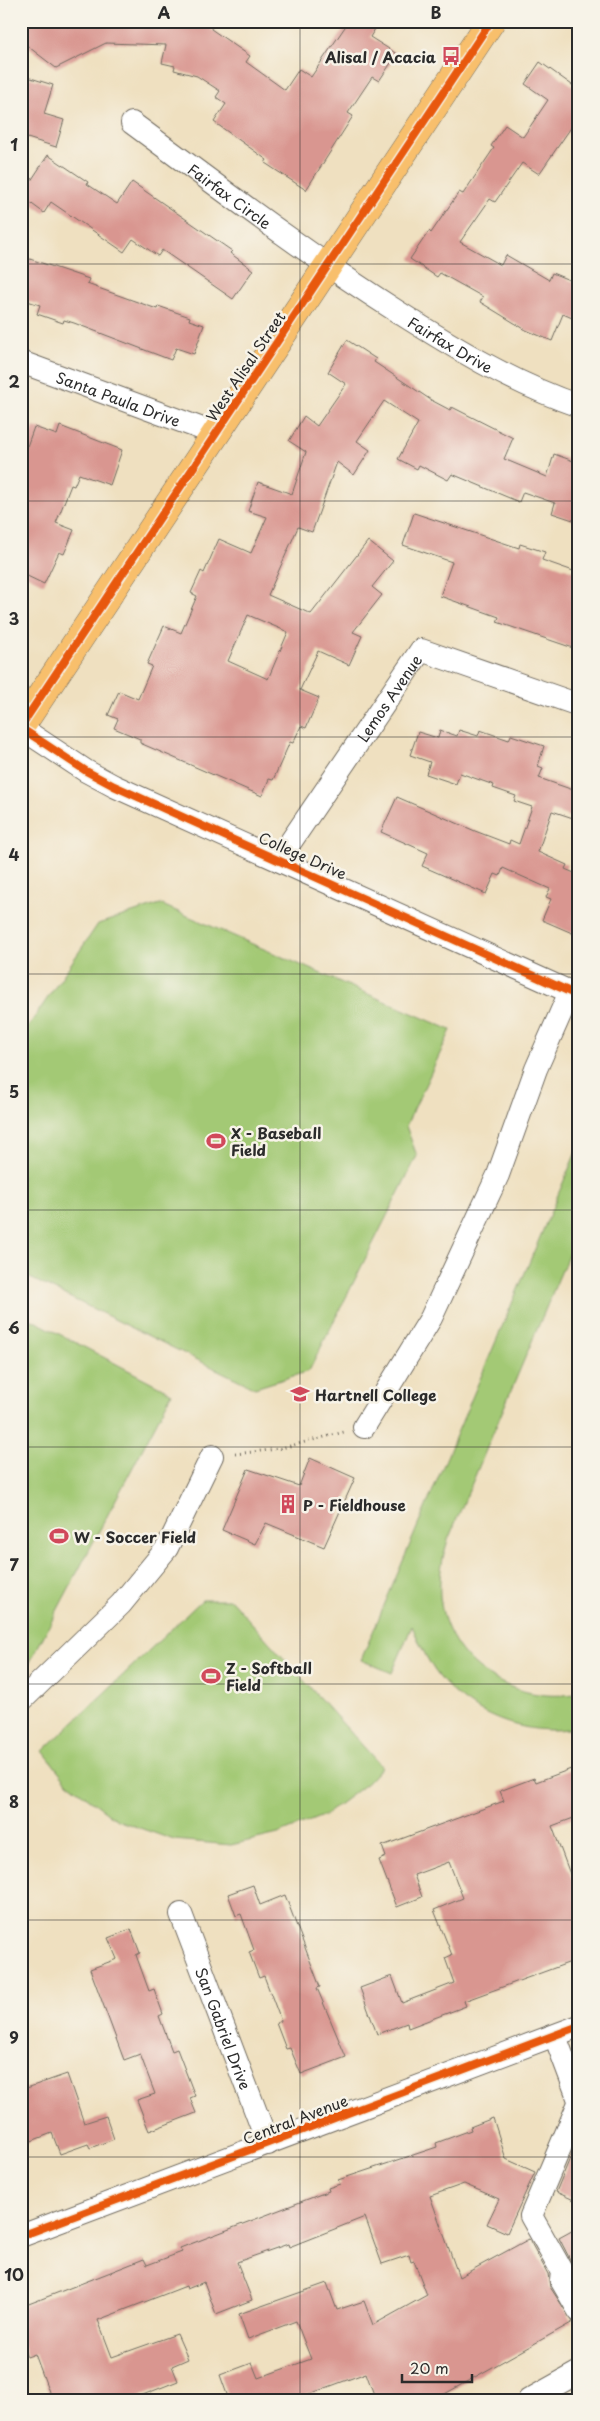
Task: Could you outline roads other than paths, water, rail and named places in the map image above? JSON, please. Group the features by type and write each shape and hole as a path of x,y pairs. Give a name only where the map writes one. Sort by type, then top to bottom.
{"main road":[{"name":"West Alisal Street","path":"21,727 491,21"}],"street":[{"name":"Fairfax Circle","path":"132,123 329,267"},
{"name":"Fairfax Drive","path":"329,267 455,348 531,387 579,406"},
{"name":"Santa Paula Drive","path":"21,362 216,434"},
{"name":"Lemos Avenue","path":"280,859 421,650 579,704"},
{"name":"College Drive","path":"21,727 86,771 114,786 280,859 574,994"},
{"path":"364,1426 431,1318 498,1175 536,1069 574,994"},
{"path":"21,1701 121,1604 167,1548 212,1456"},
{"name":"San Gabriel Drive","path":"180,1914 268,2144"},
{"name":"Central Avenue","path":"21,2236 579,2026"},
{"path":"555,2036 579,2102 531,2216 562,2271 562,2280 579,2311"},
{"path":"529,2400 579,2372"}],"place":[{"name":"Alisal / Acacia","path":"451,56"},
{"name":"X - Baseball Field","path":"216,1141"},
{"name":"Hartnell College","path":"300,1394"},
{"name":"P - Fieldhouse","path":"288,1504"},
{"name":"W - Soccer Field","path":"59,1536"},
{"name":"Z - Softball Field","path":"211,1676"}]}
